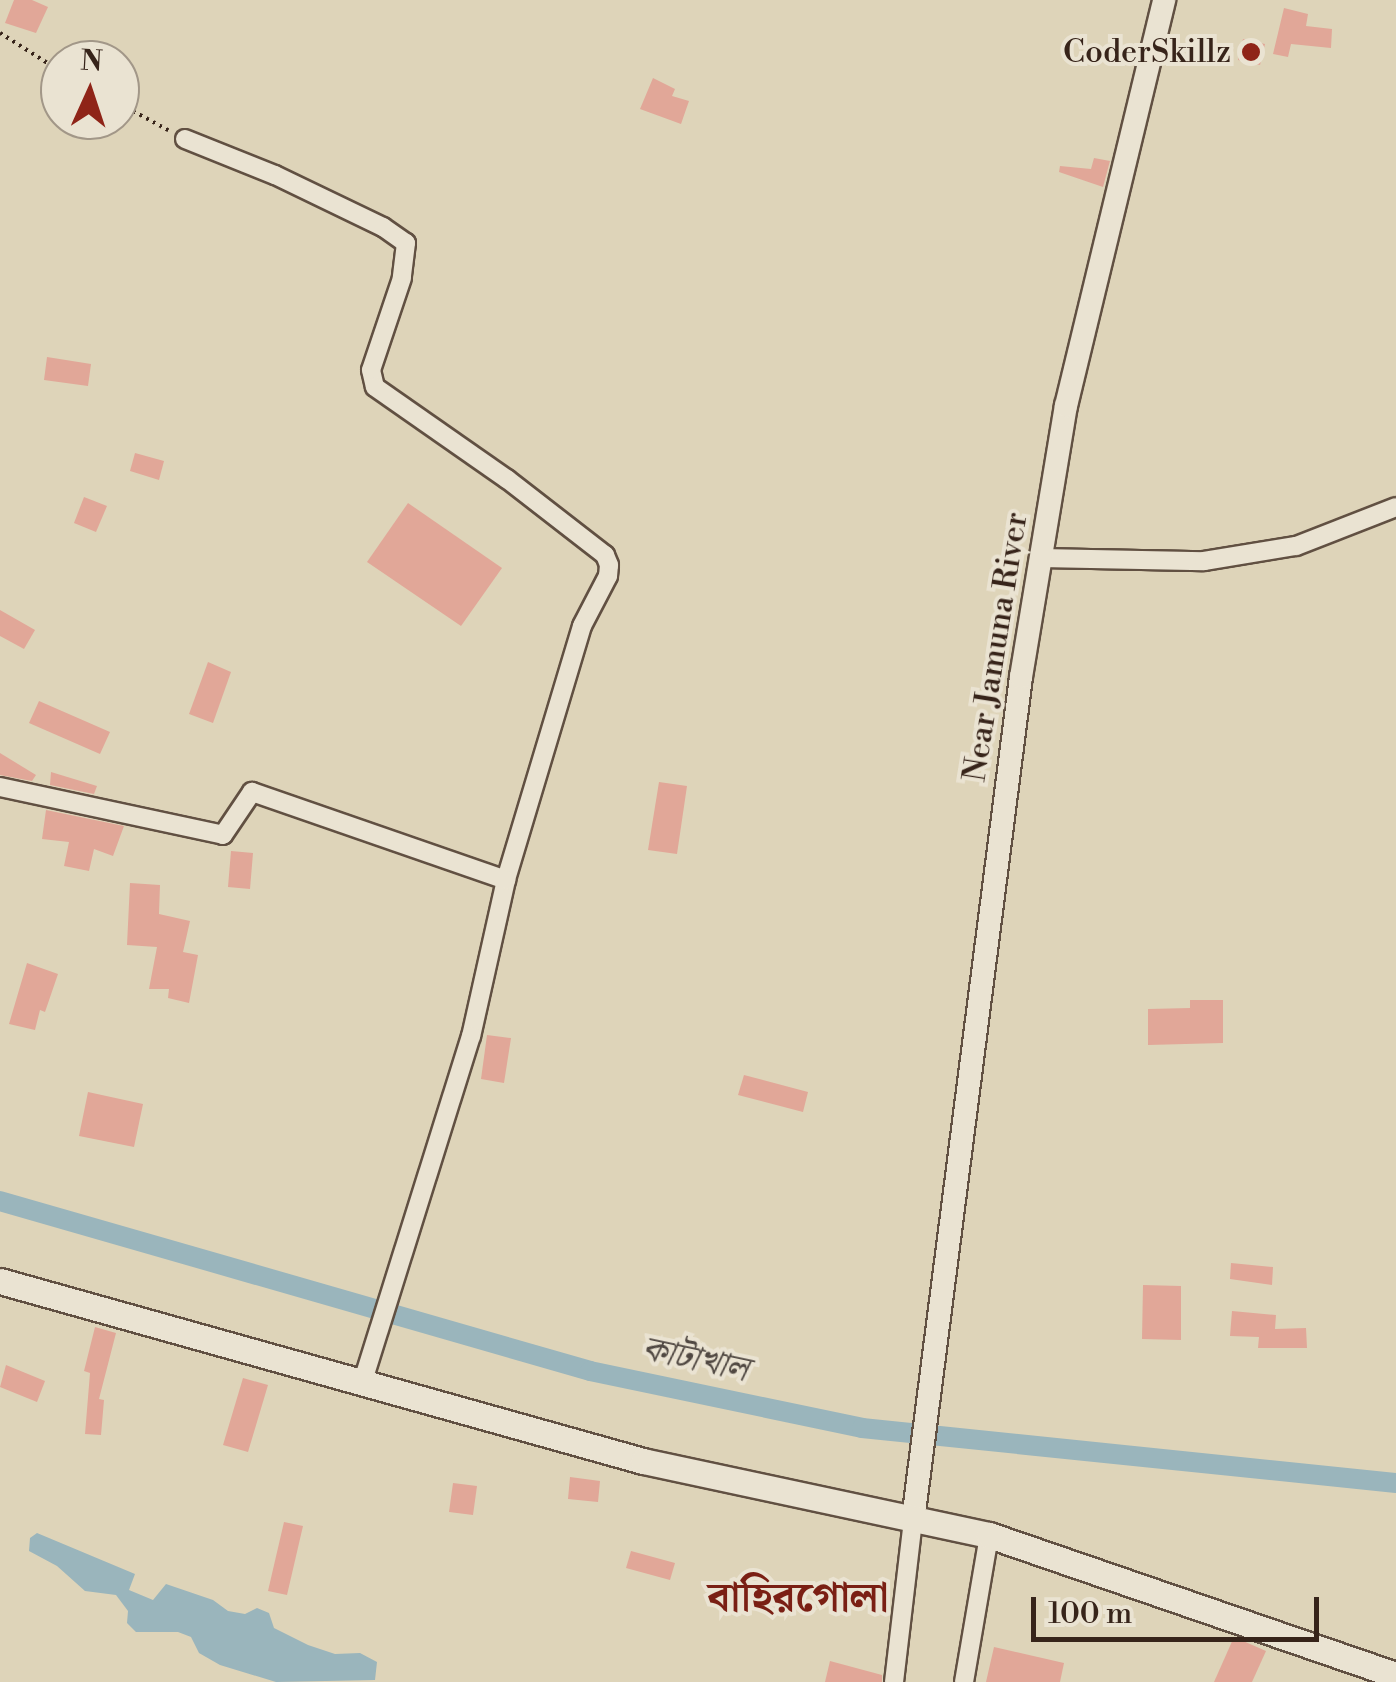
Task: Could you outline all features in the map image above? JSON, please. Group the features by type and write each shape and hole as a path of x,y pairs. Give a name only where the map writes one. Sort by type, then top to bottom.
{"main road":[{"path":"0,1281 367,1370 642,1460 914,1507 1396,1675"}],"street":[{"name":"Near Jamuna River","path":"914,1507 1041,558 1073,371 1164,0"},
{"path":"184,139 276,175 383,226 406,243 402,278 371,370 376,387 507,479 604,555 608,576 582,626 506,880 470,1036 367,1370"},
{"path":"1041,558 1204,560 1296,546 1396,507"},
{"path":"0,787 223,835 252,792 506,880"},
{"path":"894,1682 914,1507"},
{"path":"964,1682 989,1535"}],"path":[{"path":"0,33 40,58"},
{"path":"140,115 184,139"}],"water":[{"path":"37,1533 135,1574 129,1590 153,1600 166,1584 213,1600 228,1611 245,1614 257,1608 269,1613 274,1628 308,1645 335,1654 360,1653 377,1662 375,1680 276,1682 220,1665 199,1653 191,1637 178,1632 136,1632 127,1623 128,1611 116,1595 85,1591 57,1566 29,1551 30,1538"}],"building":[{"path":"14,0 32,0 48,7 36,33 5,23"},
{"path":"1284,8 1308,14 1306,26 1332,29 1331,48 1291,44 1288,57 1273,54"},
{"name":"CoderSkillz","path":"1243,39 1265,44 1260,65 1238,60"},
{"path":"653,78 675,89 672,96 689,101 681,124 640,109"},
{"path":"1094,158 1110,161 1103,187 1059,172 1060,166 1091,169"},
{"path":"47,357 91,364 88,386 44,380"},
{"path":"135,453 164,461 159,480 130,471"},
{"path":"84,497 107,506 96,532 74,523"},
{"path":"408,503 502,568 461,626 367,562"},
{"path":"0,610 35,630 24,649 0,636"},
{"path":"208,662 231,672 213,723 189,714"},
{"path":"39,701 110,732 100,754 29,723"},
{"path":"0,753 36,775 32,781 0,775"},
{"path":"51,772 97,786 94,794 50,785"},
{"path":"659,782 687,786 677,854 648,850"},
{"path":"46,810 124,826 113,856 94,849 89,871 64,866 69,842 42,839"},
{"path":"231,851 253,853 250,889 228,887"},
{"path":"130,883 160,885 159,914 190,921 183,952 198,955 189,1003 168,998 169,989 149,989 157,947 127,945"},
{"path":"27,963 58,974 35,1030 9,1024"},
{"path":"1190,1000 1223,1000 1223,1043 1148,1045 1148,1009 1190,1008"},
{"path":"487,1035 511,1038 504,1083 481,1079"},
{"path":"744,1075 808,1092 803,1112 738,1095"},
{"path":"88,1092 143,1104 134,1147 79,1136"},
{"path":"1231,1263 1273,1267 1272,1285 1230,1279"},
{"path":"1143,1285 1181,1286 1181,1340 1142,1339"},
{"path":"1232,1311 1276,1315 1275,1329 1306,1328 1307,1348 1258,1348 1259,1337 1230,1336"},
{"path":"95,1327 116,1333 99,1399 104,1400 101,1435 85,1434 90,1373 84,1371"},
{"path":"6,1365 45,1381 37,1402 0,1387"},
{"path":"243,1378 268,1385 248,1452 223,1445"},
{"path":"570,1477 600,1481 598,1502 568,1499"},
{"path":"453,1483 477,1486 473,1515 449,1512"},
{"path":"284,1522 303,1526 287,1595 268,1591"},
{"path":"631,1551 675,1563 670,1580 626,1568"},
{"path":"1234,1637 1266,1651 1252,1682 1214,1682"},
{"path":"994,1647 1064,1663 1060,1682 986,1682"},
{"path":"830,1661 882,1675 882,1682 825,1682"}],"waterway":[{"name":"কাটাখাল","path":"0,1201 590,1371 862,1428 1396,1483"}],"place":[{"name":"CoderSkillz","path":"1251,52"}],"district":[{"name":"বাহিরগোলা","path":"798,1599"}]}
